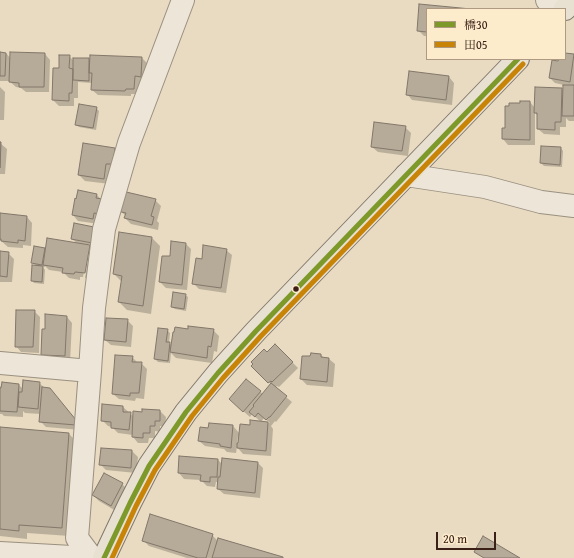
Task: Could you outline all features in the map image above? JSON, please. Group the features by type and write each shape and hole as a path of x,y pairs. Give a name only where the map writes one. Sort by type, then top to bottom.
{"main road":[{"path":"554,3 574,0"},
{"path":"104,558 149,466 186,412 218,373 256,331 517,60"}],"street":[{"path":"92,558 77,538 94,308 104,229 129,143 183,0"},
{"path":"406,175 485,187 541,202 574,206"},
{"path":"0,363 90,371"},
{"path":"0,553 75,558"}],"building":[{"path":"419,4 461,8 426,8 426,32 417,31"},
{"path":"0,52 6,53 5,76 0,76"},
{"path":"10,52 45,53 44,87 19,87 19,83 9,82"},
{"path":"566,53 574,54 570,82 549,78 552,60 566,60"},
{"path":"59,55 70,55 69,68 73,69 72,93 69,93 69,101 52,100 53,68 59,68"},
{"path":"90,55 142,57 141,77 135,76 134,89 126,89 125,91 91,90 92,73 89,73"},
{"path":"73,58 89,58 89,81 73,80"},
{"path":"409,71 449,76 446,100 406,95"},
{"path":"563,85 574,85 574,116 562,116"},
{"path":"535,87 562,88 561,122 555,122 555,130 537,129 537,113 534,113"},
{"path":"520,101 530,101 530,140 502,139 502,128 505,128 505,106 509,106 509,103 520,103"},
{"path":"79,104 97,107 93,128 75,125"},
{"path":"374,122 406,126 402,151 371,147"},
{"path":"0,142 1,142 0,168"},
{"path":"83,143 115,148 113,164 106,164 104,179 78,175"},
{"path":"541,146 561,147 560,165 540,163"},
{"path":"78,190 97,194 96,198 102,199 99,214 94,213 93,219 72,215"},
{"path":"122,191 156,199 151,216 154,217 152,225 124,218 126,213 117,211"},
{"path":"0,213 27,216 25,241 18,240 18,243 1,241"},
{"path":"74,223 94,227 92,243 71,239"},
{"path":"119,232 152,237 143,306 118,302 122,276 113,274"},
{"path":"47,238 90,245 85,273 62,273 63,268 43,265"},
{"path":"171,241 186,243 182,285 159,282 162,256 170,256"},
{"path":"203,245 227,249 221,288 192,284 196,258 202,259"},
{"path":"34,246 45,248 42,265 31,263"},
{"path":"0,251 9,252 7,277 0,276"},
{"path":"32,265 43,266 42,282 31,281"},
{"path":"173,292 186,294 184,309 171,307"},
{"path":"16,310 35,310 33,347 15,347"},
{"path":"45,314 67,316 65,356 41,355 42,329 45,329"},
{"path":"106,318 128,319 126,342 104,340"},
{"path":"188,326 214,329 211,347 208,346 207,358 170,352 175,327 188,329"},
{"path":"158,328 168,329 166,342 170,342 168,361 154,359"},
{"path":"275,344 293,362 272,382 271,381 268,383 251,366 253,364 251,362 264,349 267,352"},
{"path":"311,353 321,354 321,357 329,358 327,382 300,379 302,356 310,356"},
{"path":"115,355 133,356 132,362 142,362 139,393 130,393 130,396 112,394"},
{"path":"246,379 261,391 243,412 229,399"},
{"path":"23,380 40,382 38,409 18,407 19,392 22,392"},
{"path":"2,382 19,384 17,412 0,411 0,388"},
{"path":"271,383 287,396 266,420 258,413 255,417 249,412"},
{"path":"42,387 50,388 76,420 76,425 39,422"},
{"path":"102,404 123,406 123,412 131,412 129,430 111,428 111,422 101,421"},
{"path":"142,409 160,410 160,421 155,421 155,426 150,426 150,433 143,433 143,438 132,437 133,411 142,412"},
{"path":"250,420 268,422 266,451 237,448 240,424 250,425"},
{"path":"209,423 233,425 231,448 220,446 220,444 198,441 200,427 208,428"},
{"path":"0,427 69,433 62,528 19,525 19,531 0,529"},
{"path":"101,448 132,450 131,468 99,465"},
{"path":"179,456 218,459 217,477 210,477 210,482 200,481 201,475 178,473"},
{"path":"222,458 258,462 255,493 217,489"},
{"path":"104,473 123,483 111,506 92,495"},
{"path":"150,514 213,534 206,558 198,558 142,541"},
{"path":"483,536 520,558 484,558 474,552"},
{"path":"218,538 283,557 283,558 212,558"}],"transit line":[{"name":"橋30","path":"104,558 149,466 186,412 218,373 256,331 517,60"},
{"name":"田05","path":"112,558 136,506 155,470 192,416 223,378 261,336 523,64"}]}
